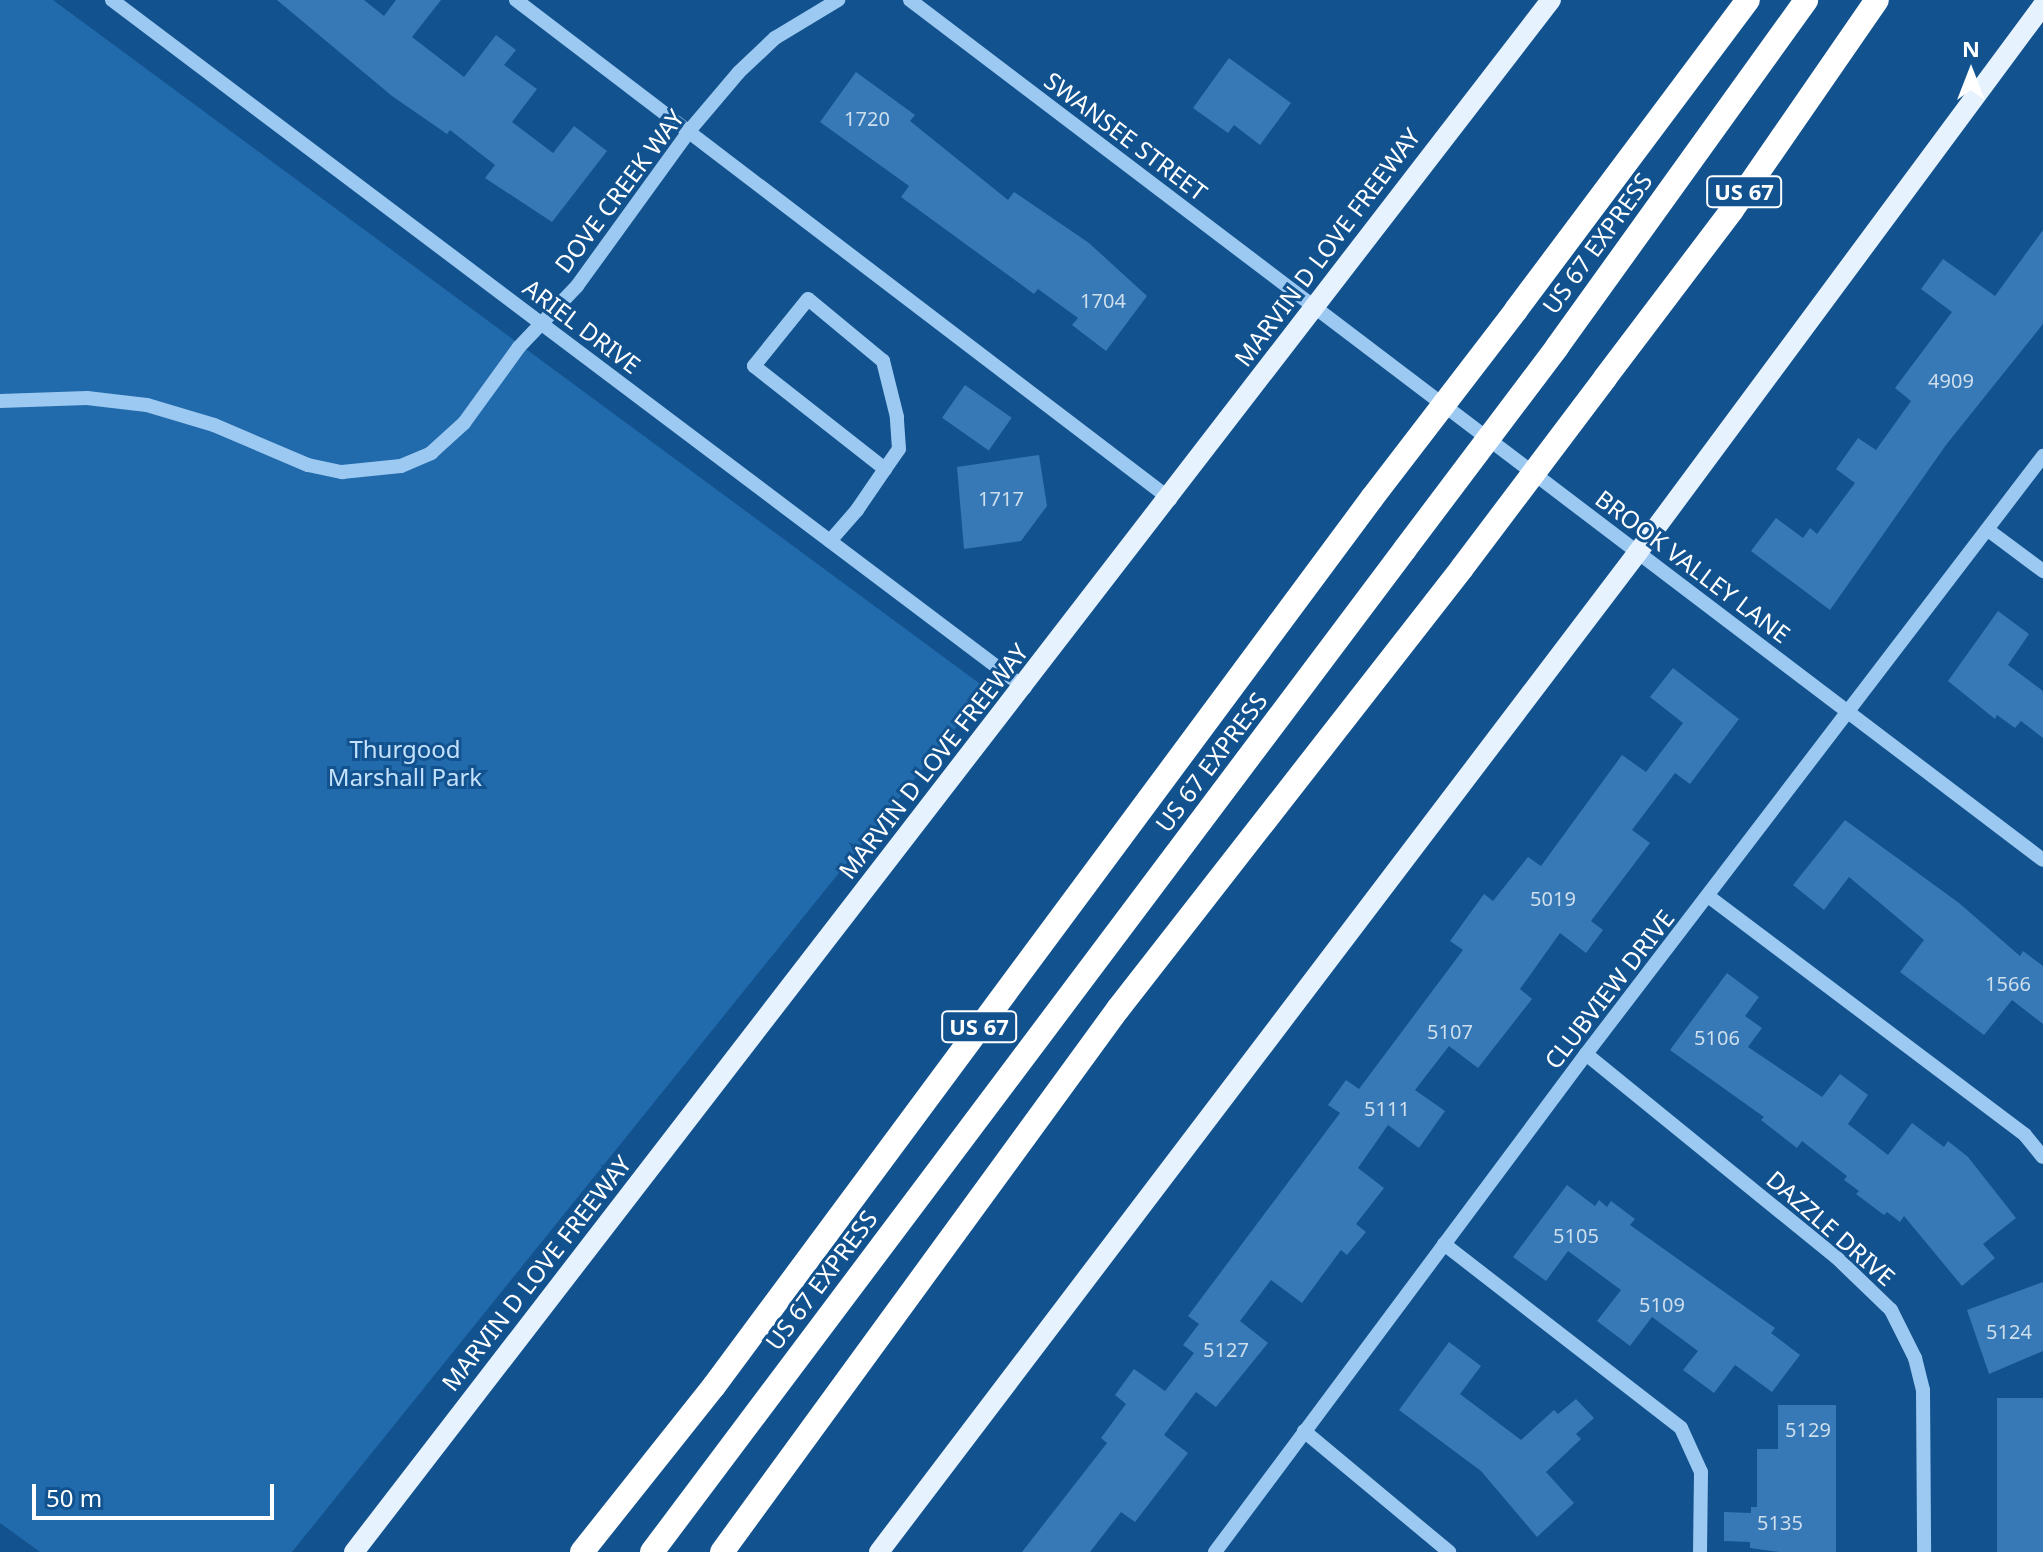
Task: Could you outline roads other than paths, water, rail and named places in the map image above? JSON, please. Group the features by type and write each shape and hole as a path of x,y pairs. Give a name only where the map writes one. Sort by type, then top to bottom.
{"highway":[{"name":"US 67","path":"582,1552 714,1386 1372,498 1748,0"},
{"name":"US 67 EXPRESS","path":"652,1552 1557,347 1806,0"},
{"name":"US 67","path":"722,1552 1118,1009 1462,568 1732,210 1877,0"}],"main road":[{"name":"MARVIN D LOVE FREEWAY","path":"354,1552 1025,688 1551,0"},
{"path":"879,1552 1638,552 2043,5"}],"street":[{"name":"ARIEL DRIVE","path":"112,0 1025,688"},
{"path":"516,0 1170,499"},
{"name":"DOVE CREEK WAY","path":"0,401 87,398 147,405 214,425 308,465 376,471 431,453 464,423 543,323 577,286 689,131 775,38 838,0"},
{"name":"SWANSEE STREET","path":"910,0 1316,308"},
{"path":"830,541 885,469 899,449 891,382 883,361 808,299 754,366 885,469"},
{"name":"BROOK VALLEY LANE","path":"1316,308 2043,860"},
{"name":"CLUBVIEW DRIVE","path":"1215,1552 1586,1054 1851,712 2043,456"},
{"path":"1988,530 2043,571"},
{"path":"1708,896 2025,1135 2043,1157"},
{"name":"DAZZLE DRIVE","path":"1586,1054 1836,1257 1891,1310 1915,1358 1923,1390 1924,1552"},
{"path":"1444,1244 1681,1428 1701,1472 1700,1552"},
{"path":"1304,1431 1449,1552"}],"park label":[{"name":"Thurgood Marshall Park","path":"405,763"}]}
